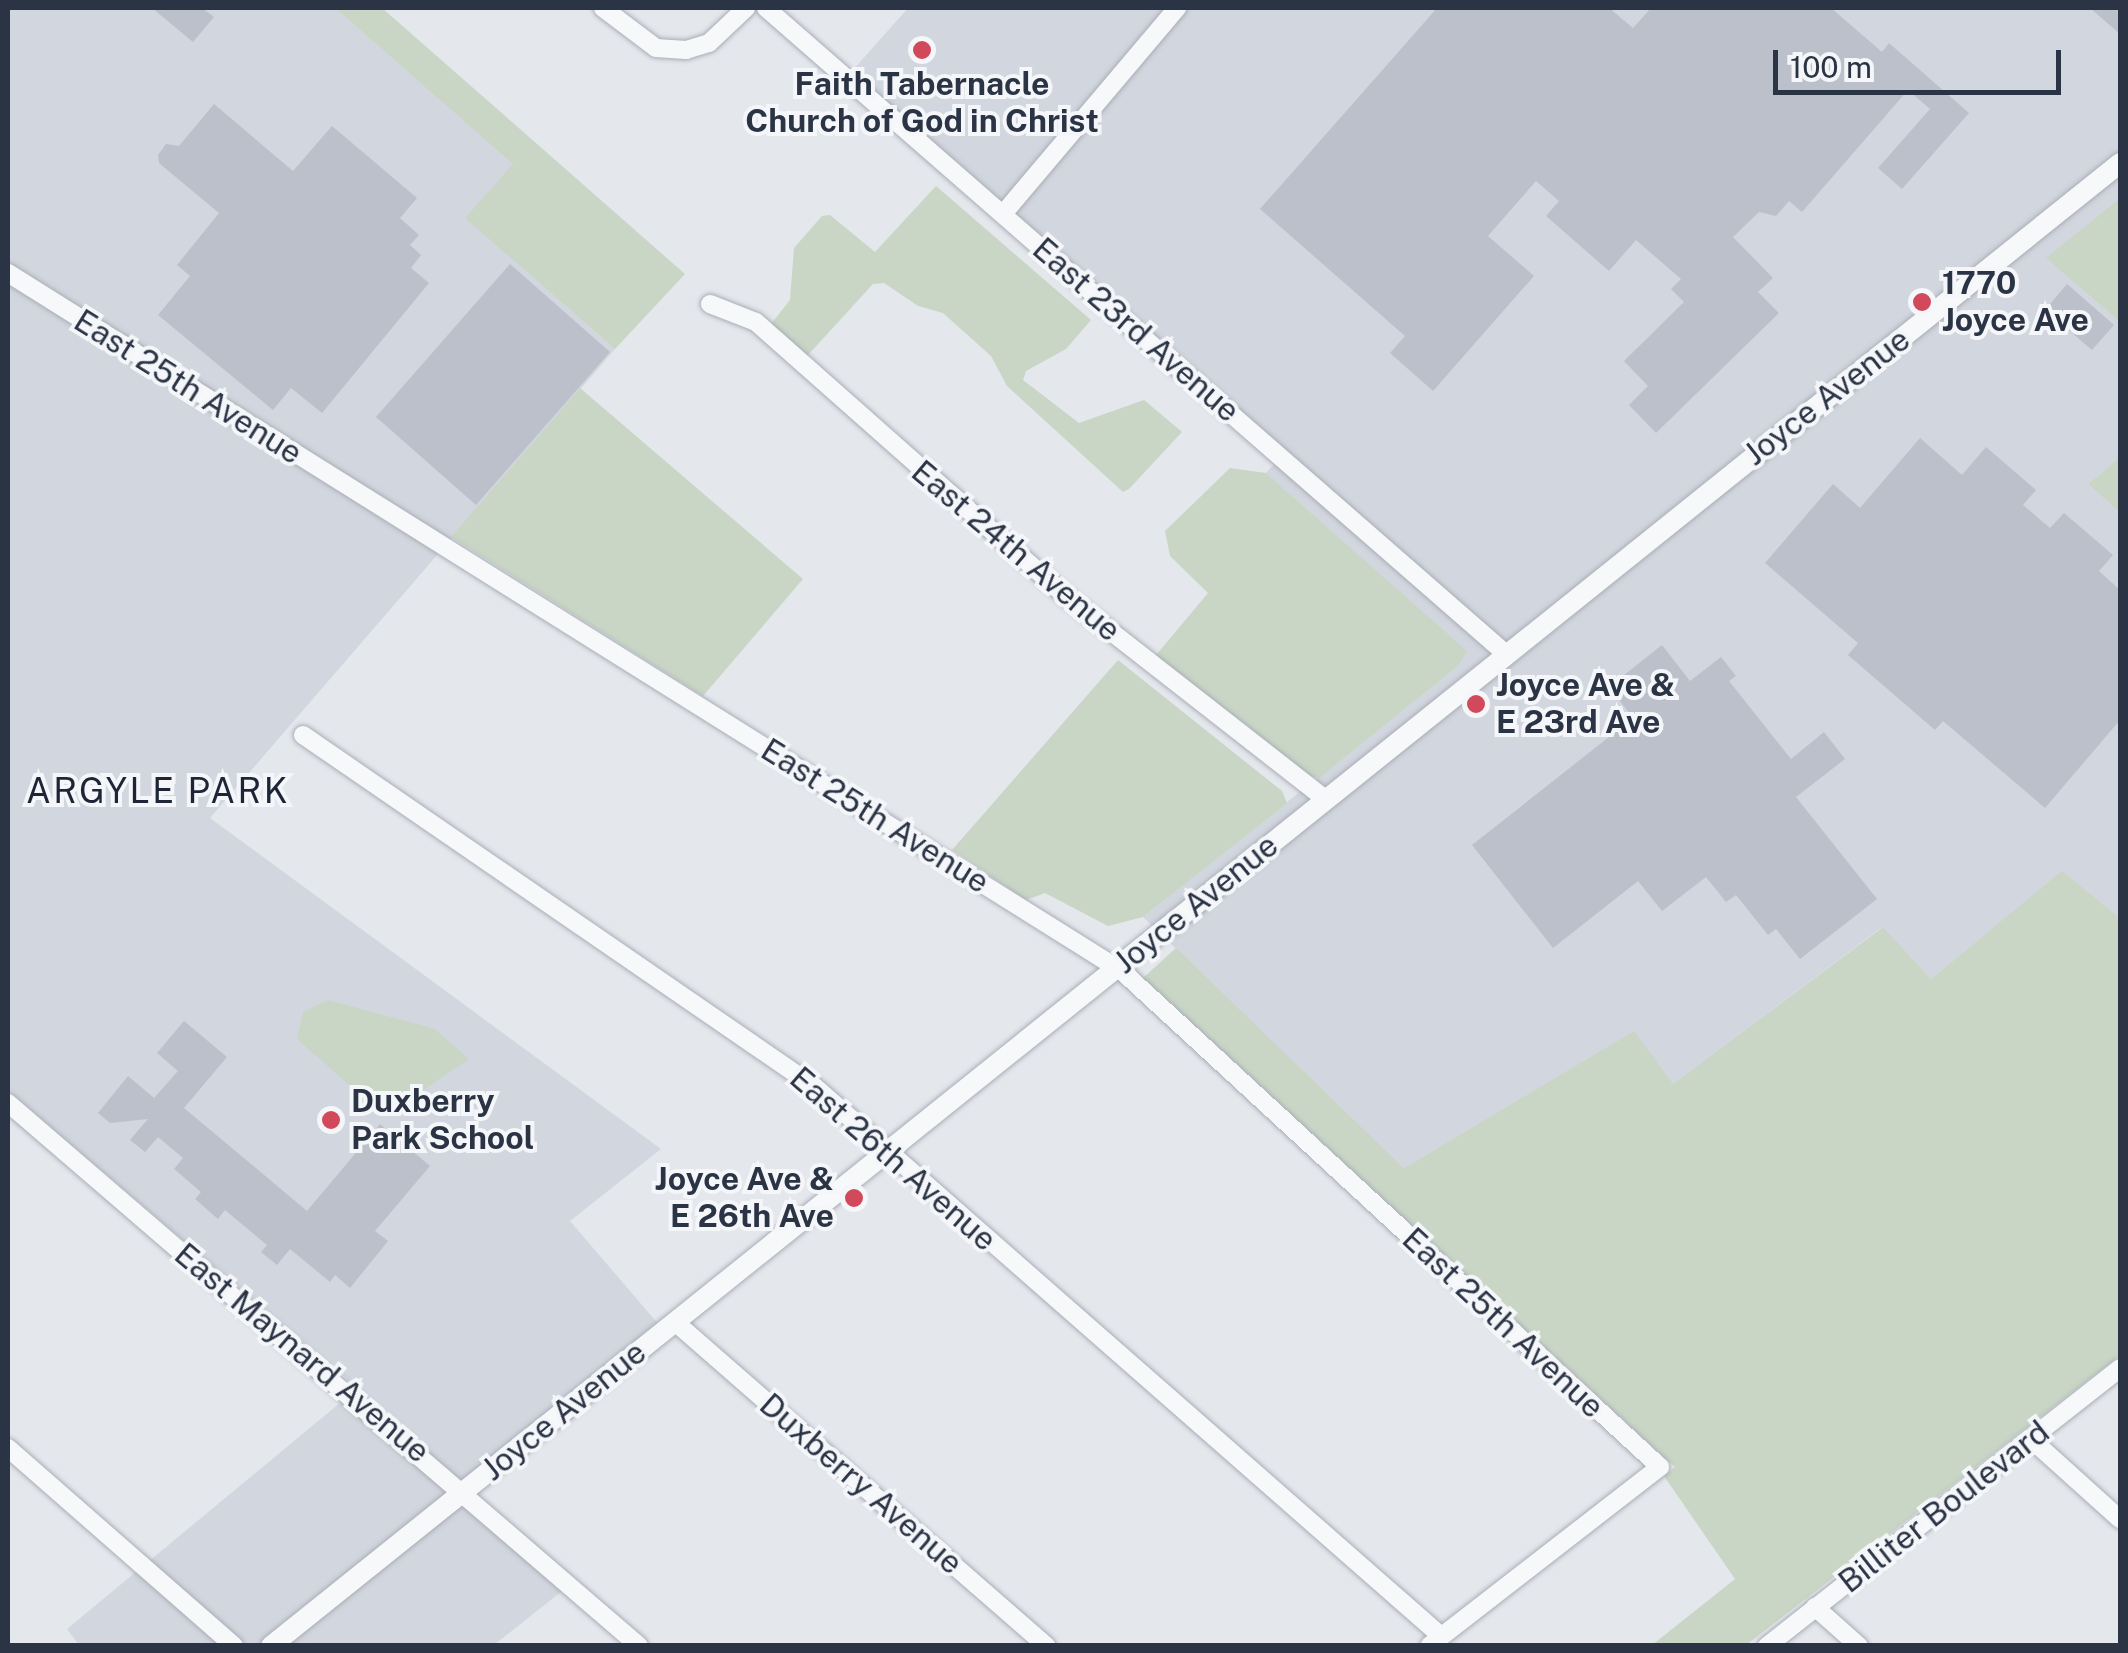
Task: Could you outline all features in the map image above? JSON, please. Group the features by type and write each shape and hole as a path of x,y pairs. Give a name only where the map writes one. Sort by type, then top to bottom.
{"street":[{"path":"603,8 656,48 686,50 727,28 746,8"},
{"name":"East 23rd Avenue","path":"766,8 1506,654"},
{"path":"1004,214 1177,8"},
{"name":"Joyce Avenue","path":"272,1646 2120,163"},
{"name":"East 25th Avenue","path":"8,274 1118,968 1660,1467 1435,1641"},
{"name":"East 24th Avenue","path":"710,304 756,322 1068,598 1324,799"},
{"name":"East 26th Avenue","path":"303,735 815,1087 1435,1641"},
{"name":"East Maynard Avenue","path":"8,1103 639,1646"},
{"name":"Duxberry Avenue","path":"675,1322 1046,1646"},
{"name":"Billiter Boulevard","path":"1767,1646 2120,1368"},
{"path":"2031,1439 2120,1518"},
{"path":"8,1448 234,1646"},
{"path":"1815,1607 1859,1646"}],"shaded area":[{"path":"8,8 335,8 514,164 466,218 615,349 210,818 661,1149 570,1221 666,1333 463,1493 567,1587 494,1645 79,1645 67,1629 358,1388 8,1091"},
{"path":"908,8 2120,8 2120,198 2047,258 2120,322 2120,457 2088,484 2120,513 2120,918 2062,872 1931,979 1882,927 1672,1085 1633,1032 1404,1168 1143,917 1459,665 1466,651 1266,473 1279,458 845,79"}],"green space":[{"path":"335,8 382,8 685,274 615,349 465,218 513,164"},
{"path":"936,186 1091,320 1066,349 1026,371 1023,380 1079,423 1144,400 1182,432 1129,489 1123,492 1007,386 991,356 943,313 918,306 884,283 873,284 807,356 771,324 790,300 794,248 822,216 830,215 875,252"},
{"path":"2120,198 2120,322 2046,258"},
{"path":"580,388 803,579 703,696 451,537"},
{"path":"2120,457 2120,513 2088,484"},
{"path":"1230,468 1266,473 1467,651 1459,665 1319,778 1296,773 1152,660 1208,593 1170,556 1165,531"},
{"path":"1118,660 1282,791 1287,803 1143,917 1108,926 1045,893 1026,900 952,850"},
{"path":"2062,871 2120,918 2120,1355 1746,1645 1652,1645 1735,1579 1664,1476 1675,1467 1143,978 1176,948 1404,1168 1634,1031 1673,1084 1883,927 1931,979"},
{"path":"328,1000 435,1029 469,1059 400,1106 373,1106 297,1039 303,1012"}],"building":[{"path":"152,8 202,8 214,17 193,42"},
{"path":"1437,8 1609,8 1633,28 1651,8 1831,8 1882,52 1889,43 1969,113 1902,189 1878,168 1930,109 1908,90 1802,212 1789,201 1776,216 1759,212 1733,237 1773,278 1758,292 1779,313 1656,433 1629,405 1648,386 1624,361 1684,302 1671,289 1681,279 1636,240 1609,271 1546,216 1559,201 1536,181 1488,236 1534,276 1433,391 1390,353 1405,336 1260,209"},
{"path":"2090,8 2120,8 2120,34"},
{"path":"214,104 293,171 332,126 417,198 400,218 419,235 410,245 421,255 411,268 429,283 322,413 291,388 273,410 158,315 190,276 177,265 219,213 159,163 158,155 166,144 179,146"},
{"path":"510,264 610,352 476,505 376,417"},
{"path":"2067,284 2114,325 2092,350 2045,310"},
{"path":"1920,438 1962,475 1986,447 2036,490 2023,505 2050,528 2064,513 2113,555 2099,571 2120,590 2120,720 2045,808 1943,721 1935,730 1848,655 1858,643 1765,563 1833,484 1860,508"},
{"path":"1662,645 1690,681 1721,657 1736,676 1729,681 1791,759 1824,732 1845,759 1796,797 1877,899 1800,959 1776,929 1768,935 1736,895 1726,902 1706,877 1662,911 1638,881 1553,948 1472,845 1633,718 1609,687"},
{"name":"Duxberry Park School","path":"184,1021 227,1057 184,1108 307,1211 380,1124 430,1166 375,1231 388,1241 350,1288 335,1275 330,1282 290,1249 277,1265 261,1252 267,1245 225,1210 218,1219 195,1199 201,1192 174,1169 183,1158 158,1137 145,1152 130,1140 148,1119 110,1123 98,1113 128,1076 154,1098 178,1071 157,1053"}],"place":[{"name":"Faith Tabernacle Church of God in Christ","path":"922,50"},
{"name":"1770 Joyce Ave","path":"1922,302"},
{"name":"Joyce Ave & E 23rd Ave","path":"1476,704"},
{"name":"Duxberry Park School","path":"331,1120"},
{"name":"Joyce Ave & E 26th Ave","path":"854,1198"}],"district":[{"name":"ARGYLE PARK","path":"158,791"}]}
